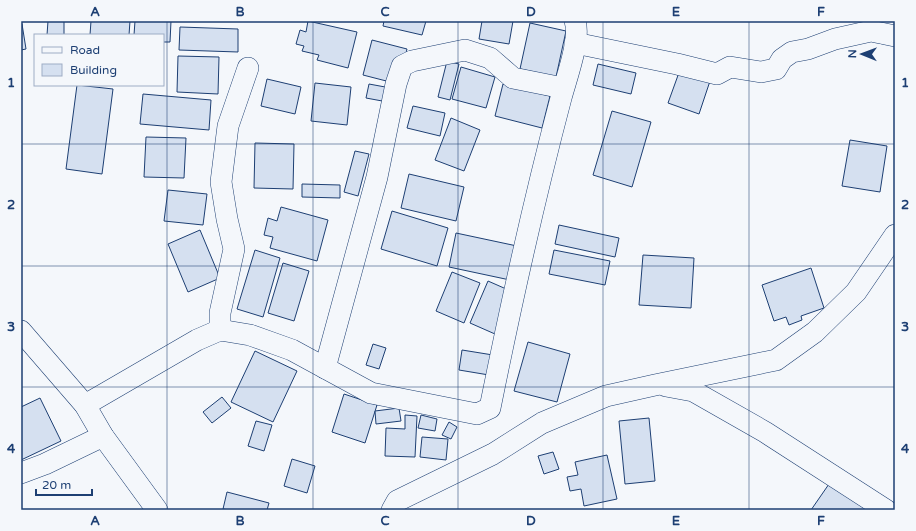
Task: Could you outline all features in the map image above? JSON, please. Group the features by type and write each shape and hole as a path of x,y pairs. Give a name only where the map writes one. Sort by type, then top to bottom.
{"street":[{"path":"85,405 197,340 220,330 250,335 292,350 371,393 477,414 490,408 501,350 547,152 574,52 575,21"},
{"path":"575,43 655,59 717,74 730,67 761,72 776,69 782,59 792,52 808,49 835,39 864,32 871,31 895,36"},
{"path":"325,368 377,177 396,84 402,66 412,61 464,50 490,58 513,78 564,88"},
{"path":"220,330 220,313 234,249 221,182 228,126 248,68"},
{"path":"392,510 397,501 493,454 542,423 606,396 655,384 776,360 815,332 856,292 895,235"},
{"path":"21,331 85,405 103,436 157,510"},
{"path":"655,384 693,391 765,432 886,510"},
{"path":"21,473 44,464 103,436"}],"building":[{"path":"48,21 64,21 64,34 47,34"},
{"path":"91,21 130,21 129,34 90,34"},
{"path":"135,21 171,21 170,42 164,42 164,34 134,34"},
{"path":"308,21 357,32 348,68 317,60 319,55 302,51 304,46 296,44 300,30 306,32"},
{"path":"384,21 426,21 422,35 383,26"},
{"path":"482,21 513,21 509,44 479,39"},
{"path":"530,23 566,31 556,77 520,69"},
{"path":"21,24 26,49 21,50"},
{"path":"180,27 238,29 238,52 179,50"},
{"path":"372,40 407,49 398,84 363,75"},
{"path":"178,56 219,57 218,94 177,92"},
{"path":"447,61 459,64 450,100 438,97"},
{"path":"598,64 636,73 631,94 593,85"},
{"path":"461,67 495,77 486,108 452,99"},
{"path":"681,67 711,78 699,114 668,103"},
{"path":"267,79 301,87 295,114 261,106"},
{"path":"315,83 351,87 347,125 311,121"},
{"path":"369,84 396,89 393,103 366,98"},
{"path":"503,84 550,96 542,128 495,116"},
{"path":"77,86 113,89 102,174 66,169"},
{"path":"143,94 211,100 209,130 140,124"},
{"path":"413,106 445,113 440,136 407,128"},
{"path":"612,111 651,122 632,187 593,175"},
{"path":"451,118 480,130 464,171 435,160"},
{"path":"146,137 186,138 184,178 144,177"},
{"path":"850,140 887,146 880,192 842,186"},
{"path":"255,143 294,144 293,189 254,188"},
{"path":"355,151 369,154 358,196 344,192"},
{"path":"409,174 464,187 456,221 401,208"},
{"path":"302,184 340,185 340,198 302,197"},
{"path":"168,190 207,194 203,225 164,221"},
{"path":"281,207 328,220 317,261 270,248 273,237 264,235 268,218 277,221"},
{"path":"392,211 448,228 437,266 381,249"},
{"path":"559,225 619,238 615,257 555,244"},
{"path":"200,230 220,278 188,292 168,244"},
{"path":"456,233 517,246 510,280 449,267"},
{"path":"255,250 280,258 263,317 237,309"},
{"path":"554,250 610,261 605,285 549,274"},
{"path":"643,255 694,258 691,308 639,305"},
{"path":"283,263 309,271 294,321 268,313"},
{"path":"811,268 824,308 801,316 802,320 789,325 786,317 774,321 762,285"},
{"path":"452,272 480,283 464,323 436,311"},
{"path":"488,281 513,292 495,334 470,323"},
{"path":"528,342 570,354 557,402 514,391"},
{"path":"373,344 386,348 379,369 366,365"},
{"path":"462,350 493,355 489,375 459,370"},
{"path":"255,351 297,371 273,422 231,402"},
{"path":"344,394 377,405 365,443 332,432"},
{"path":"222,397 231,408 212,423 203,412"},
{"path":"40,398 61,441 21,460 21,407"},
{"path":"399,408 401,421 376,424 375,411"},
{"path":"405,415 417,416 415,457 385,456 386,428 405,429"},
{"path":"421,415 437,419 435,431 418,428"},
{"path":"649,418 655,481 625,484 619,421"},
{"path":"256,421 272,425 264,451 248,446"},
{"path":"449,422 457,427 451,439 442,435"},
{"path":"422,437 448,439 446,460 420,457"},
{"path":"553,452 559,469 544,474 538,456"},
{"path":"607,455 617,499 584,506 581,489 570,491 567,477 578,475 575,462"},
{"path":"292,459 315,466 307,493 284,486"},
{"path":"829,484 867,510 811,510"},
{"path":"227,492 269,503 267,510 223,509"}]}
